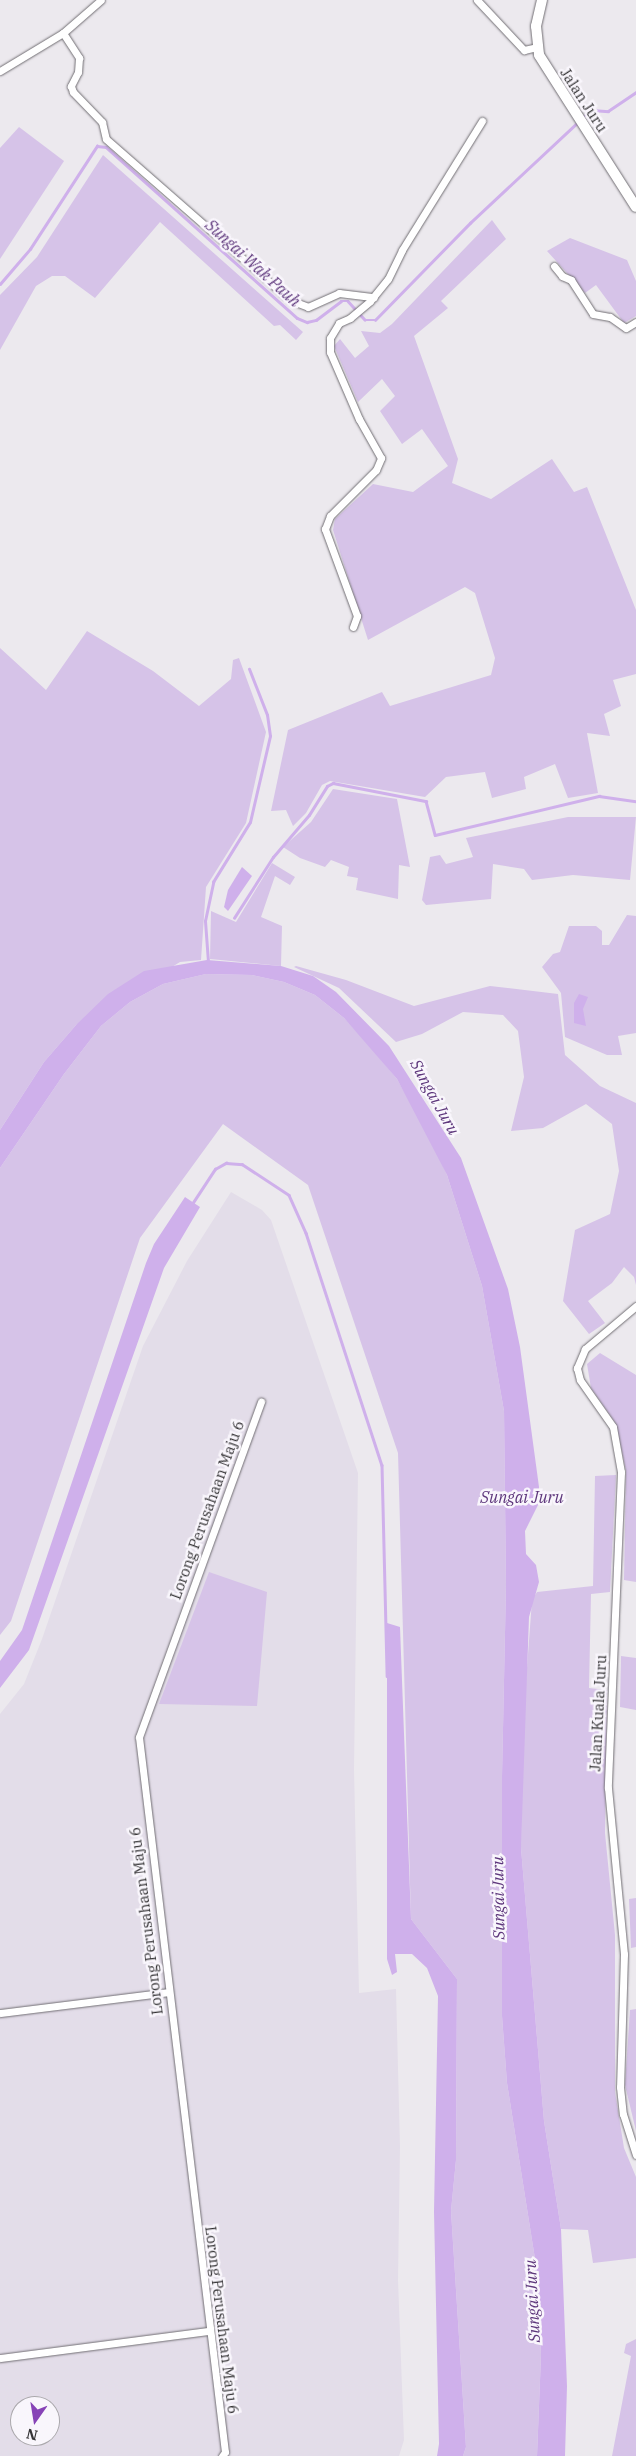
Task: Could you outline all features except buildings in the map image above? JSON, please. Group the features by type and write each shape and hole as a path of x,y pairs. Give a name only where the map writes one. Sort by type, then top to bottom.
{"street":[{"path":"0,71 63,34 101,0"},
{"path":"477,0 524,50 537,47"},
{"name":"Jalan Juru","path":"542,0 536,26 537,47 544,65 636,207"},
{"path":"63,34 79,58 78,72 71,86 73,92 102,122 106,139 295,303 308,307 339,293 374,297"},
{"path":"354,627 357,616 325,529 330,516 376,470 381,458 359,419 330,352 330,338 339,322 358,311 374,297 388,279 402,250 482,121"},
{"path":"554,266 562,276 571,280 593,314 610,318 626,328 636,322"},
{"path":"358,294 358,311"},
{"name":"Jalan Kuala Juru","path":"636,1306 586,1349 577,1368 580,1380 613,1427 621,1472 608,1788 624,1954 620,2086 623,2114 636,2156"},
{"name":"Lorong Perusahaan Maju 6","path":"222,2456 224,2452 208,2331 139,1738 261,1401"},
{"path":"0,2014 168,1992"},
{"path":"0,2358 208,2331"}],"shaded area":[{"path":"19,127 64,161 0,259 0,148"},
{"path":"103,155 303,332 296,340 280,325 274,326 160,222 95,298 65,276 52,276 36,286 0,350 0,295 37,257"},
{"path":"492,220 506,239 441,301 448,308 414,336 458,459 452,483 491,499 552,459 574,492 587,487 636,610 636,674 613,680 621,706 604,714 610,736 587,733 598,793 568,798 555,764 524,777 526,789 492,798 485,772 446,777 425,797 330,781 322,785 306,813 293,826 286,810 271,811 288,730 382,692 390,706 491,675 495,658 475,593 465,587 368,640 333,530 335,519 373,484 413,492 448,466 422,429 402,444 380,411 395,396 382,379 358,402 334,346 340,339 355,358 369,346 361,331 380,333 392,324"},
{"path":"570,238 627,260 636,281 636,316 624,323 596,285 585,293 547,251"},
{"path":"87,631 153,671 199,706 231,679 233,660 239,658 266,732 246,823 206,887 201,960 180,962 76,1025 44,1062 0,1130 0,648 46,690"},
{"path":"333,789 397,799 410,867 399,865 398,899 356,890 358,878 347,876 349,867 331,860 325,867 300,858 283,847 311,822"},
{"path":"568,817 636,817 630,880 573,875 532,880 524,869 493,864 491,899 426,905 422,900 430,857 440,855 446,864 473,857 466,838"},
{"path":"272,863 295,877 290,885 275,876 261,917 282,926 281,966 210,959 211,911 236,922"},
{"path":"627,915 636,916 636,1033 618,1036 622,1055 607,1055 565,1037 561,993 542,967 553,954 560,952 569,926 596,926 602,931 602,945 609,945"},
{"path":"294,967 346,980 414,1006 490,986 558,994 565,1055 600,1086 636,1103 636,1285 634,1277 624,1267 612,1283 588,1301 605,1323 589,1334 563,1301 575,1230 610,1214 619,1171 612,1124 586,1104 543,1128 511,1131 524,1077 518,1031 503,1015 463,1012 422,1034 396,1042 339,988"},
{"path":"206,974 252,975 284,982 315,995 344,1018 368,1044 397,1079 430,1138 447,1175 482,1286 504,1411 506,1585 502,1776 502,2016 507,2083 539,2284 541,2355 537,2456 463,2456 466,2447 451,2211 456,2160 457,1979 411,1919 398,1453 308,1185 223,1124 140,1238 11,1621 0,1635 0,1168 64,1074 101,1026 130,1002 163,984"},
{"path":"231,1192 262,1210 271,1220 358,1473 354,1769 359,1993 396,1989 400,2147 398,2280 404,2440 399,2456 0,2456 0,1714 24,1684 42,1639 143,1346 187,1261"},
{"path":"600,1353 636,1375 636,1582 624,1580 626,1471 616,1424 591,1388 587,1364"},
{"path":"616,1475 610,1592 591,1594 589,1688 607,1690 605,1833 615,1935 615,2092 624,2148 636,2177 636,2258 593,2263 588,2230 561,2229 544,2121 521,1848 522,1735 532,1600 537,1592 593,1586 595,1476"},
{"path":"209,1572 267,1592 257,1706 159,1704"},
{"path":"621,1656 636,1658 636,1710 620,1707"},
{"path":"636,1898 636,1947 631,1948 629,1899"},
{"path":"636,2009 636,2131 625,2085 630,2010"},
{"path":"636,2339 636,2456 612,2456 631,2356 624,2353 626,2344"}],"water":[{"path":"242,867 252,876 228,911 224,907 228,890"},
{"name":"Sungai Juru","path":"207,960 281,966 313,976 336,992 389,1046 461,1158 508,1289 520,1347 539,1487 538,1505 525,1531 526,1554 536,1565 539,1582 529,1617 521,1848 544,2121 561,2229 567,2386 565,2456 537,2456 541,2355 539,2284 507,2083 502,2016 502,1776 506,1585 504,1411 482,1286 447,1175 397,1079 344,1018 315,995 284,982 252,975 206,974 163,984 130,1002 101,1026 64,1074 0,1168 0,1130 44,1062 76,1025 108,994 144,971"},
{"path":"579,994 588,997 583,1009 586,1026 574,1023 574,1003"},
{"path":"185,1197 200,1207 164,1268 29,1650 0,1688 0,1661 22,1630 146,1263 154,1244"},
{"path":"387,1623 400,1627 411,1919 457,1979 456,2160 451,2211 466,2447 463,2456 437,2456 439,2444 434,2212 438,1996 427,1968 412,1954 395,1954 397,1972 392,1975 387,1959"}],"waterway":[{"name":"Sungai Wak Pauh","path":"583,117 592,110 608,111 636,92"},
{"name":"Sungai Wak Pauh","path":"0,284 30,249 97,146 106,147 297,318 307,322 316,320 341,301 348,301 365,320 375,320 470,223 579,121"},
{"path":"208,962 205,921 213,882 250,822 270,736 267,715 249,669"},
{"path":"234,918 273,857 309,815 327,786 333,783 426,801 435,835 599,796 636,801"},
{"path":"192,1204 215,1169 226,1163 242,1164 289,1195 306,1233 382,1465 387,1676"}]}
